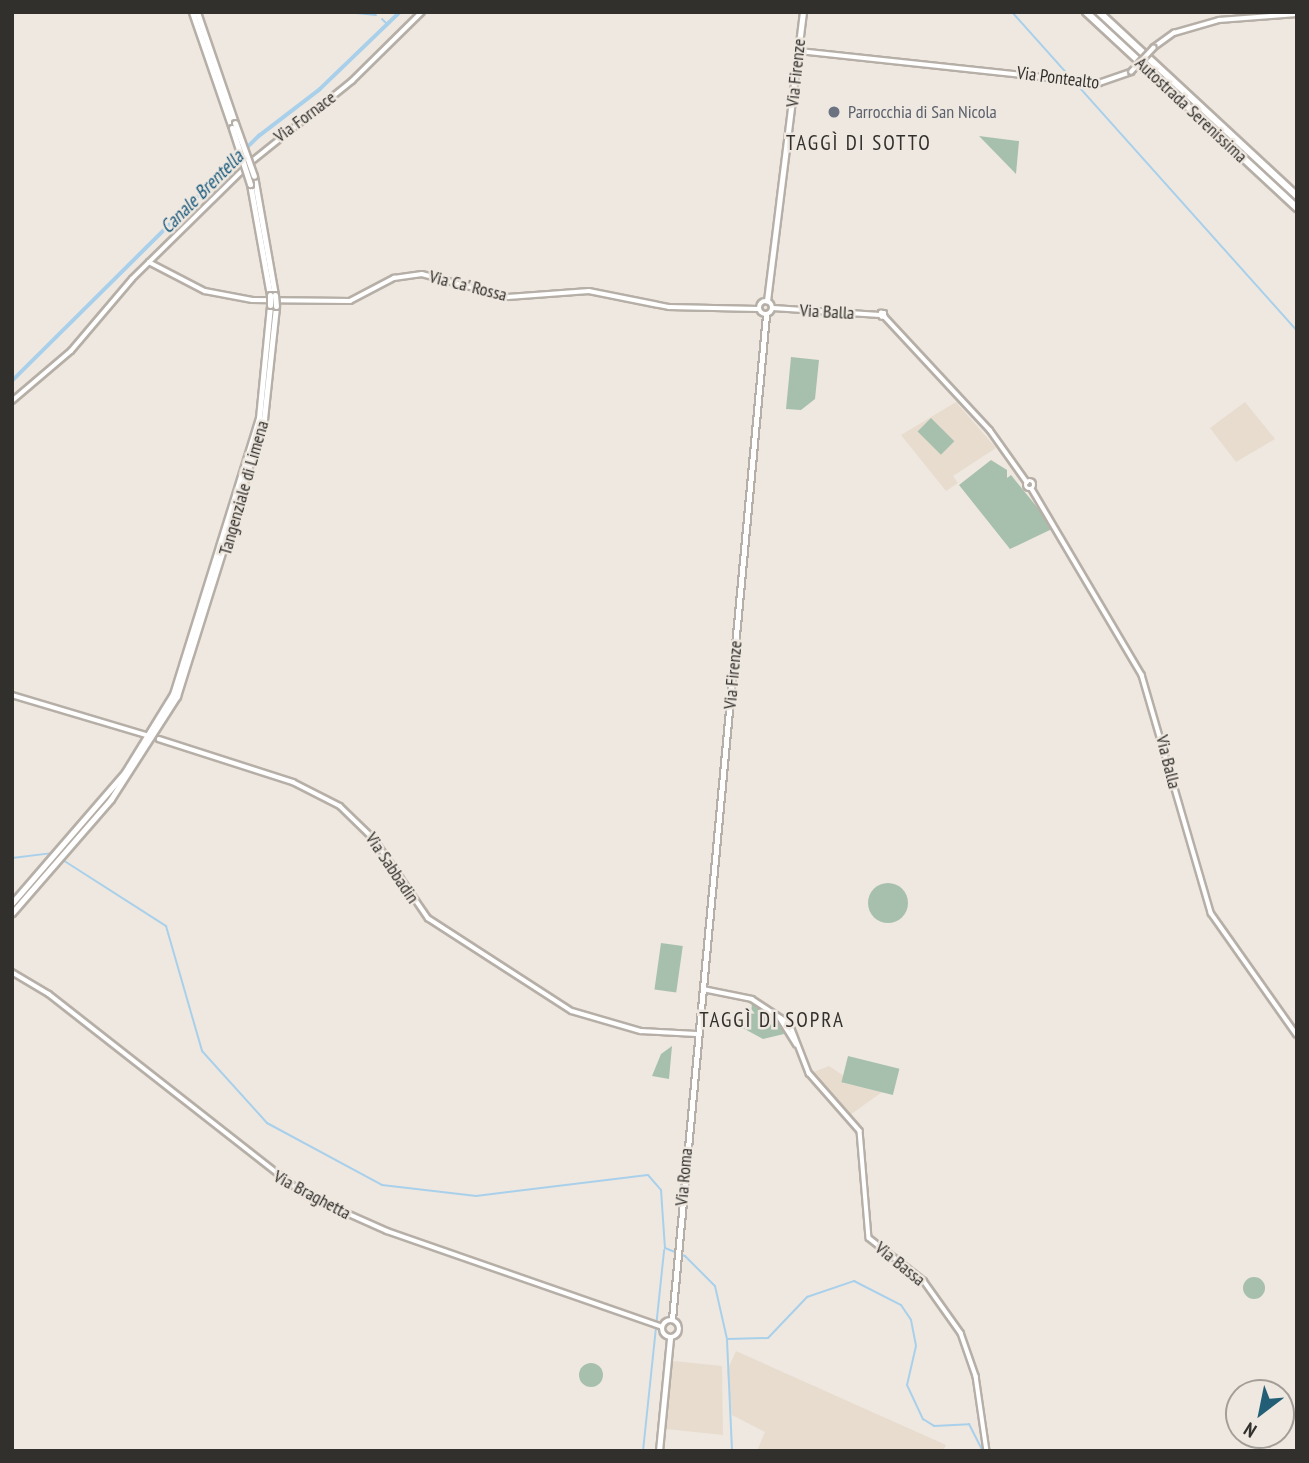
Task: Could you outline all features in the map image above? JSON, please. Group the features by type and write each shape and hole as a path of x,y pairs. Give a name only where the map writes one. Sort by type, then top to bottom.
{"highway":[{"path":"194,12 211,62"},
{"path":"194,12 211,62"},
{"name":"Autostrada Serenissima","path":"1086,12 1297,208"},
{"name":"Autostrada Serenissima","path":"1099,12 1297,196"},
{"name":"Tangenziale di Limena","path":"211,62 250,184 273,295"},
{"name":"Tangenziale di Limena","path":"12,903 61,852 145,751 196,649 264,419 273,295 254,176 233,126"},
{"name":"Tangenziale di Limena","path":"12,913 52,862"}],"main road":[{"name":"Via Firenze","path":"768,301 803,12"},
{"path":"768,301 773,308 766,315 758,309 768,301"},
{"name":"Via Firenze","path":"695,1034 703,988 766,315"},
{"name":"Via Roma","path":"659,1451 670,1338 680,1329 672,1319 695,1034"},
{"path":"670,1338 657,1326 672,1319"}],"street":[{"name":"Via Fornace","path":"12,401 71,351 149,262 260,152 352,81 422,12"},
{"name":"Via Pontealto","path":"798,51 1099,83 1131,72 1153,48 1174,33 1219,20 1297,14"},
{"name":"Via Ca' Rossa","path":"149,262 205,291 252,300 350,301 394,278 422,274 508,297 589,291 669,307 758,309"},
{"name":"Via Balla","path":"773,308 883,316 990,430 1032,489 1142,675 1211,913 1297,1035"},
{"path":"12,695 146,735"},
{"name":"Via Sabbadin","path":"159,739 293,782 340,806 374,839 428,918 572,1011 641,1031 695,1034"},
{"name":"Via Braghetta","path":"12,972 49,994 304,1194 387,1231 657,1326"},
{"name":"Via Bassa","path":"703,988 752,999 792,1027 810,1076 860,1131 869,1238 924,1281 968,1347 987,1451"}],"shaded area":[{"path":"956,402 996,448 953,476 958,483 946,491 901,435"},
{"path":"1245,402 1275,439 1236,462 1210,428"},
{"path":"829,1066 844,1076 843,1083 882,1092 850,1115 811,1073"},
{"path":"736,1351 946,1445 943,1451 757,1451 765,1432 732,1415 727,1371"},
{"path":"673,1361 722,1366 723,1435 666,1429"}],"green space":[{"path":"979,136 1019,141 1016,174"},
{"path":"791,357 819,360 815,399 801,410 786,409"},
{"path":"931,418 954,441 941,455 918,431"},
{"path":"991,460 1007,470 1007,478 1011,475 1054,528 1010,549 959,485"},
{"path":"888,883 902,889 908,903 902,917 888,923 874,917 868,903 874,889"},
{"path":"661,943 683,946 676,993 654,990"},
{"path":"752,1003 779,1021 784,1034 763,1039 739,1026 750,1025"},
{"path":"672,1046 669,1079 652,1076 661,1054"},
{"path":"848,1056 899,1069 893,1095 841,1082"},
{"path":"1254,1277 1262,1280 1265,1288 1262,1296 1254,1299 1246,1296 1243,1288 1246,1280"},
{"path":"591,1363 599,1367 603,1375 599,1383 591,1387 583,1383 579,1375 583,1367"}],"waterway":[{"path":"347,12 376,15"},
{"name":"Canale Brentella","path":"12,381 259,136 319,90 400,12"},
{"path":"1012,12 1297,331"},
{"name":"Canale Brentella","path":"382,19 387,24"},
{"path":"12,858 50,853"},
{"path":"55,855 166,926 202,1051 267,1123 382,1185 476,1196 648,1175 661,1190 665,1248 685,1256 715,1286 727,1339 768,1338 807,1297 854,1281 901,1305 911,1320 916,1346 907,1385 923,1419 934,1426 969,1424 983,1451"},
{"path":"643,1451 664,1250"},
{"path":"727,1340 732,1451"}],"place":[{"name":"Parrocchia di San Nicola","path":"834,112"}],"district":[{"name":"TAGGÌ DI SOTTO","path":"859,143"},
{"name":"TAGGÌ DI SOPRA","path":"772,1020"}]}
